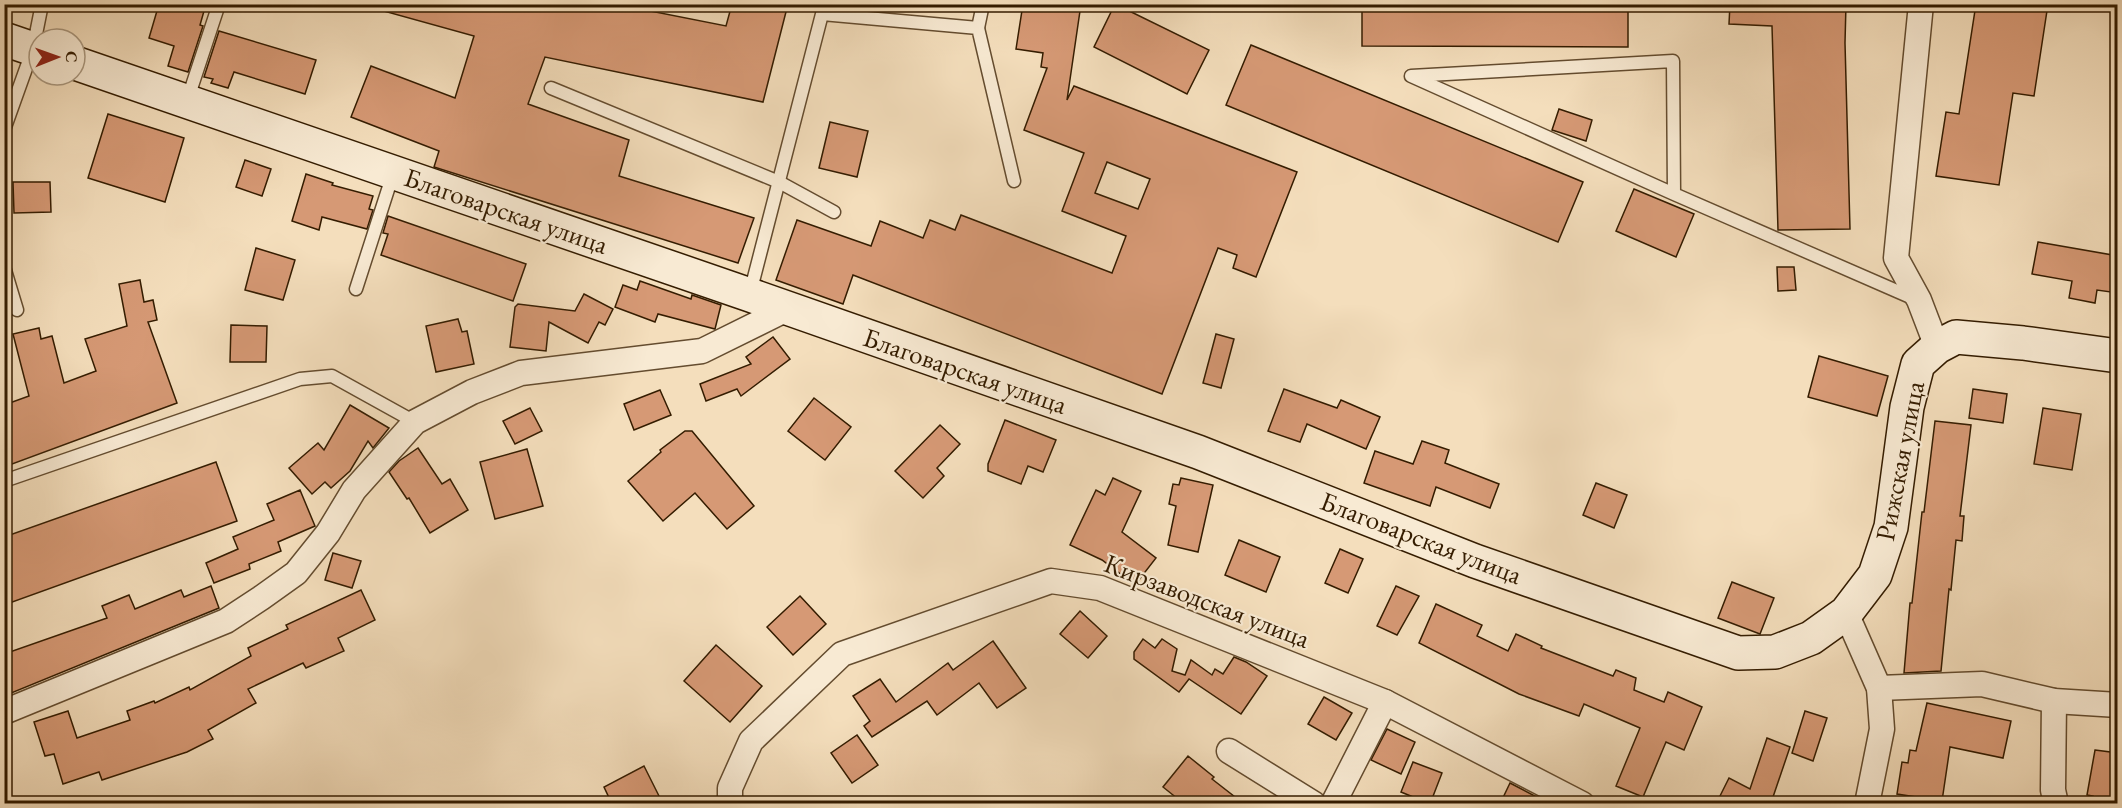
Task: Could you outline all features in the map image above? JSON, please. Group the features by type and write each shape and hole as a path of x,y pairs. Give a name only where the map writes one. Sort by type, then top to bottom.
{"street":[{"path":"1921,4 1896,258 1919,300 1937,347"},
{"name":"Благоварская улица","path":"87,67 1198,452 1476,561 1738,653 1774,652 1811,638 1846,613"},
{"path":"4,712 226,621 261,598 296,573 328,533 354,490 415,422 472,392 521,373 702,351 787,309"},
{"name":"Рижская улица","path":"1846,613 1875,575 1891,527 1907,407 1918,363 1937,347 1956,337 2023,343 2118,356"},
{"name":"Кирзаводская улица","path":"730,804 730,788 751,741 842,654 1051,581 1100,588 1384,702 1582,804"},
{"path":"1846,613 1879,688 1882,729 1867,804"},
{"path":"1879,688 1982,684 2054,701 2118,705"},
{"path":"2054,701 2053,790 2056,804"},
{"path":"1334,804 1384,702"},
{"path":"1229,751 1314,804"}],"lane":[{"path":"4,130 26,46 42,4"},
{"path":"187,102 219,4"},
{"path":"983,4 978,28 1014,181"},
{"path":"750,295 822,14 978,28"},
{"path":"1674,194 1673,61 1411,76 1674,194 1919,300"},
{"path":"551,88 779,182 834,212"},
{"path":"356,289 394,173"},
{"path":"4,267 17,310"},
{"path":"4,481 300,379 332,376 415,422"}],"building":[{"path":"159,4 206,4 200,25 203,26 188,72 168,66 174,46 149,38"},
{"path":"380,4 615,4 726,26 732,4 788,4 763,102 545,57 528,104 629,140 619,176 754,218 738,263 434,167 439,151 351,117 371,66 455,98 474,36 380,10"},
{"path":"1023,4 1081,4 1067,100 1074,86 1297,172 1256,277 1233,268 1237,255 1218,248 1162,394 853,275 843,304 776,280 797,220 871,246 880,221 923,238 930,220 955,230 961,215 1112,273 1126,236 1062,211 1084,153 1024,130 1047,68 1041,67 1043,53 1016,49","holes":["1107,162 1150,179 1138,209 1095,193"]},
{"path":"1115,4 1209,50 1187,94 1094,47"},
{"path":"1362,4 1628,4 1628,47 1362,46"},
{"path":"1730,4 1846,4 1850,229 1778,230 1772,26 1729,24"},
{"path":"1976,4 2048,4 2034,96 2013,93 1999,185 1936,176 1946,112 1959,114"},
{"path":"219,31 316,60 305,94 234,72 228,88 211,83 213,79 204,77"},
{"path":"1251,45 1583,182 1558,242 1226,105"},
{"path":"1559,109 1592,120 1586,141 1552,130"},
{"path":"108,114 184,138 165,202 88,178"},
{"path":"830,122 868,131 857,177 819,168"},
{"path":"245,160 271,169 262,196 236,187"},
{"path":"306,174 333,183 332,185 373,196 369,209 373,210 367,229 322,217 319,230 292,221"},
{"path":"13,182 50,182 51,212 14,213"},
{"path":"1634,189 1694,214 1676,257 1616,231"},
{"path":"388,216 526,264 513,301 381,255 388,234 383,233"},
{"path":"2038,242 2118,256 2118,293 2097,290 2095,303 2069,298 2072,281 2032,274"},
{"path":"256,248 295,260 283,300 245,290"},
{"path":"1777,267 1794,267 1796,290 1778,291"},
{"path":"140,280 144,302 153,300 157,320 148,322 177,403 4,467 4,405 29,396 13,334 39,328 41,339 52,336 64,383 96,371 85,339 127,326 119,284"},
{"path":"640,281 691,299 692,295 721,305 715,329 658,314 655,322 615,307 623,285 637,290"},
{"path":"584,294 613,309 605,325 599,322 588,343 549,322 546,351 510,347 515,307 518,304 575,311"},
{"path":"458,319 462,332 467,331 474,364 436,372 426,326"},
{"path":"231,325 267,326 266,362 230,362"},
{"path":"1216,334 1234,339 1221,388 1203,383"},
{"path":"773,337 790,359 741,396 737,389 706,401 700,384 751,364 746,357"},
{"path":"1819,356 1888,376 1877,416 1808,397"},
{"path":"1284,389 1337,408 1341,400 1380,417 1366,449 1307,424 1300,442 1268,431"},
{"path":"1973,389 2007,394 2003,423 1969,418"},
{"path":"660,390 671,415 634,430 624,404"},
{"path":"814,398 851,427 825,460 788,431"},
{"path":"350,405 389,428 373,448 368,441 350,471 331,488 325,482 312,494 289,468 318,443 324,450"},
{"path":"530,408 542,431 515,444 503,421"},
{"path":"2043,408 2081,414 2072,470 2034,464"},
{"path":"1005,420 1056,440 1043,472 1028,466 1021,484 988,471 988,464"},
{"path":"1935,421 1971,425 1960,516 1964,516 1962,541 1956,540 1941,671 1904,673 1910,603 1912,603"},
{"path":"940,425 960,444 937,468 944,476 923,498 895,471"},
{"path":"685,431 692,431 754,506 727,529 695,493 663,521 628,481 661,452 660,450"},
{"path":"1422,441 1449,450 1445,463 1499,484 1490,508 1436,487 1430,506 1364,483 1375,451 1413,464"},
{"path":"418,448 442,484 450,479 468,510 430,533 409,498 407,499 389,472 399,461"},
{"path":"527,449 543,506 495,519 480,462"},
{"path":"216,462 237,521 4,605 4,537"},
{"path":"1113,478 1141,491 1122,532 1156,558 1135,585 1102,560 1070,545 1096,490 1105,495"},
{"path":"1181,478 1213,485 1198,552 1168,545 1176,506 1169,504 1173,484 1179,485"},
{"path":"1596,483 1627,495 1614,528 1583,515"},
{"path":"300,490 315,526 278,542 281,551 249,564 250,569 214,583 206,563 238,549 233,537 274,520 267,504"},
{"path":"1239,540 1280,557 1266,592 1225,575"},
{"path":"1340,549 1363,559 1348,593 1325,583"},
{"path":"333,553 361,561 352,588 325,580"},
{"path":"1732,582 1774,598 1760,634 1718,618"},
{"path":"211,586 219,608 4,696 4,654 107,618 102,606 129,595 135,609 181,590 184,597"},
{"path":"1396,586 1419,596 1397,635 1377,626"},
{"path":"361,590 375,620 338,638 344,651 306,668 303,663 248,689 256,703 208,730 213,739 187,752 102,780 99,772 63,784 54,754 45,756 34,722 68,711 77,738 130,720 127,711 154,701 155,703 189,687 190,690 251,656 248,648 288,629 286,625"},
{"path":"800,596 826,624 793,655 767,627"},
{"path":"1436,604 1482,625 1477,636 1508,651 1516,634 1542,646 1541,648 1613,676 1616,670 1636,678 1634,690 1664,702 1668,692 1702,707 1684,750 1666,742 1643,797 1616,786 1640,728 1584,704 1579,716 1519,694 1419,643"},
{"path":"1080,611 1107,636 1088,658 1060,634"},
{"path":"1143,639 1155,648 1162,639 1177,649 1172,671 1185,675 1191,660 1212,675 1215,669 1223,674 1234,657 1267,676 1241,714 1189,679 1179,692 1134,659 1134,652"},
{"path":"993,641 1026,688 997,708 979,683 937,715 927,701 872,737 864,726 870,721 853,696 880,679 896,702 948,663 953,670"},
{"path":"716,645 762,686 730,722 684,681"},
{"path":"1324,697 1352,713 1336,740 1308,724"},
{"path":"1927,703 2011,721 2003,758 1950,747 1942,801 1897,794 1902,762 1908,763 1910,750 1916,751"},
{"path":"1805,711 1827,718 1813,761 1792,753"},
{"path":"1387,729 1415,742 1401,774 1371,760"},
{"path":"857,735 878,765 852,783 831,753"},
{"path":"1767,738 1790,747 1772,800 1778,804 1716,804 1729,778 1750,789"},
{"path":"2095,750 2118,753 2118,804 2092,804 2093,796 2087,795"},
{"path":"1188,756 1214,777 1212,779 1244,804 1183,803 1163,787"},
{"path":"1413,762 1442,773 1430,804 1401,792"},
{"path":"644,766 663,804 612,804 604,787"},
{"path":"1510,783 1550,804 1500,804"}]}
